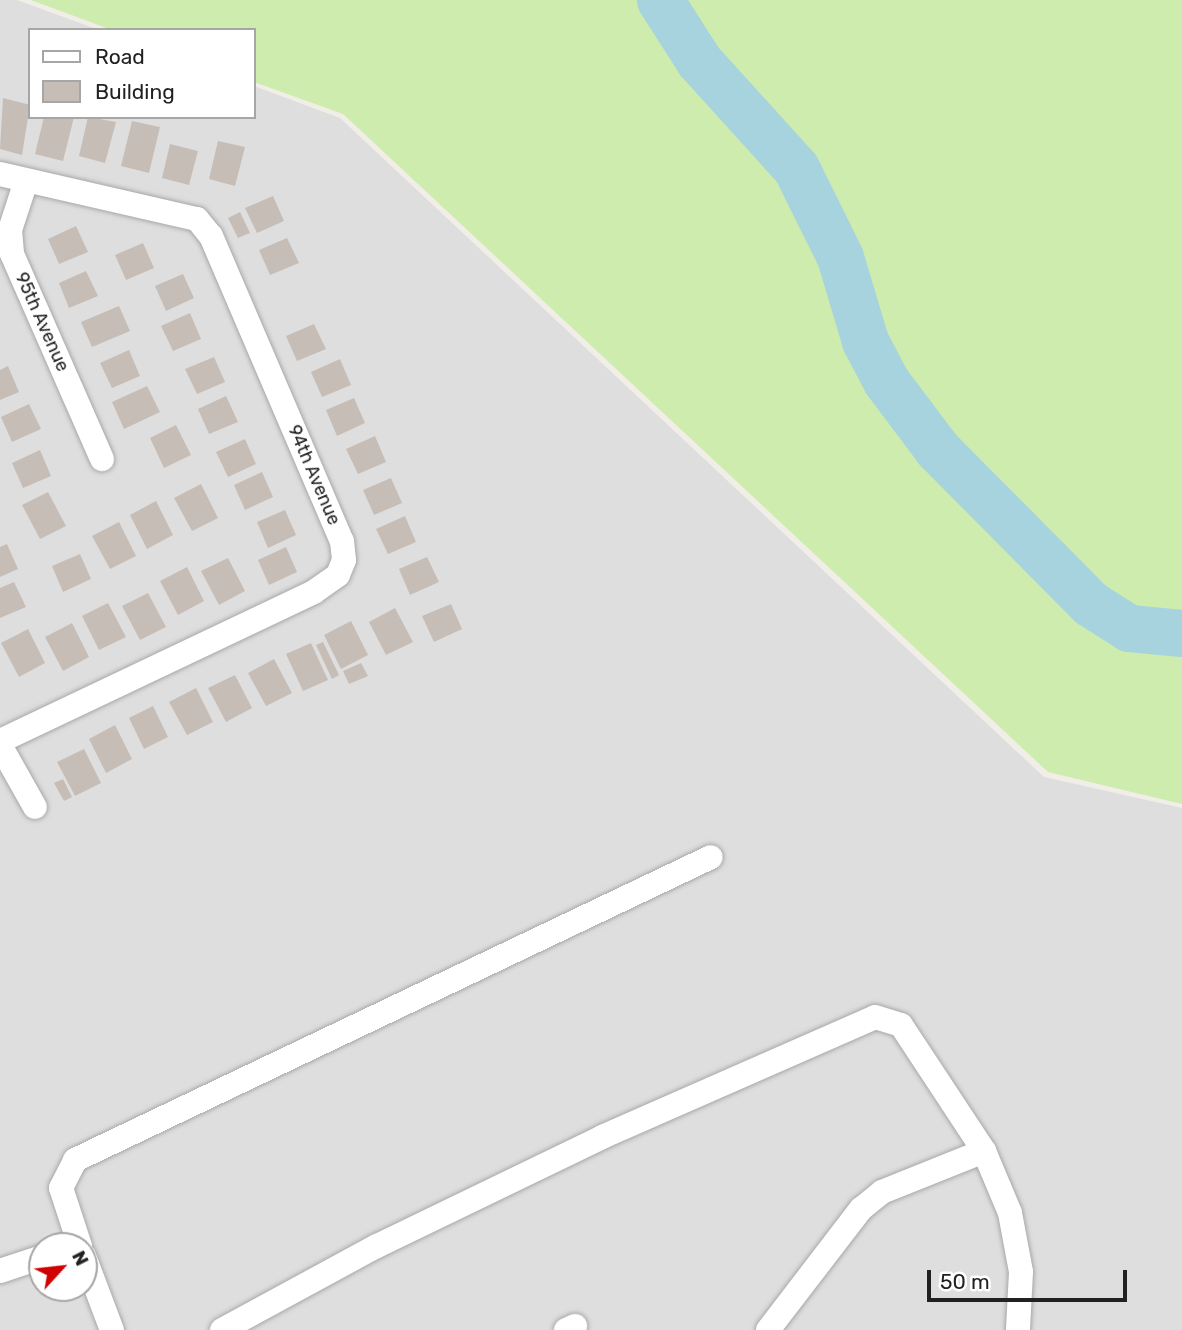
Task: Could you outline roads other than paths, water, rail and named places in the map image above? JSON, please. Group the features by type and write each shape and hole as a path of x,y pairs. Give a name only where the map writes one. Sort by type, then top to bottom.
{"street":[{"name":"94th Avenue","path":"0,174 179,212 211,236 342,541 344,560 338,575 314,592 0,743"},
{"name":"95th Avenue","path":"26,181 10,230 12,254 102,459"},
{"path":"0,743 35,807"},
{"path":"75,1232 61,1188 75,1160 711,857"},
{"path":"222,1330 602,1137 874,1017 901,1025 984,1151 1010,1213 1020,1272 1018,1330"},
{"path":"768,1330 861,1209 882,1192 984,1151"},
{"path":"0,1271 28,1262"},
{"path":"98,1294 112,1330"}],"waterway":[{"path":"660,0 699,61 796,168 840,257 865,341 886,381 937,449 1091,604 1129,628 1182,633"}]}
